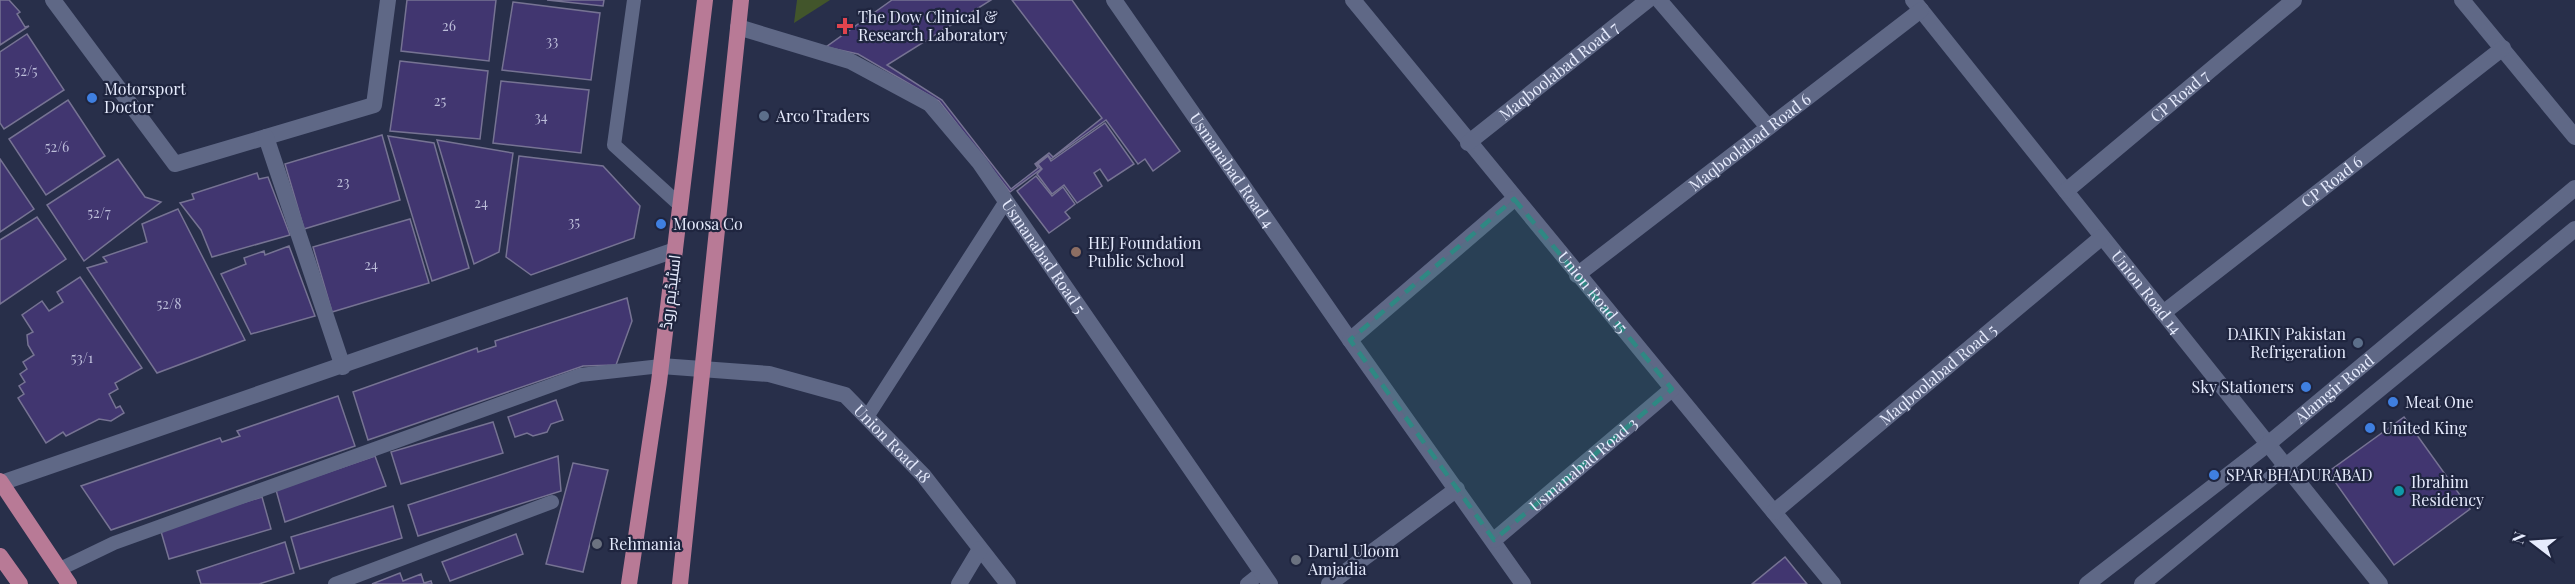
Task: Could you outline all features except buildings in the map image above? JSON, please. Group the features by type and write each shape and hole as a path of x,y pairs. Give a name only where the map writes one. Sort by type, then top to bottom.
{"main road":[{"name":"اسٹیڈیم روڈ","path":"629,584 661,366 705,0"},
{"path":"680,584 741,0"},
{"path":"1,482 69,584"},
{"path":"0,556 20,584"}],"street":[{"path":"53,0 176,164 374,105 388,0"},
{"name":"Usmanabad Road 4","path":"1114,0 1523,584"},
{"name":"Maqboolabad Road 7","path":"1468,143 1648,0"},
{"path":"1659,0 1768,127"},
{"name":"CP Road 7","path":"2066,191 2294,0"},
{"path":"2462,0 2575,137"},
{"name":"Union Road 15","path":"1355,1 1468,143 1833,584"},
{"name":"Maqboolabad Road 6","path":"1577,275 1768,127 1916,5"},
{"name":"Union Road 14","path":"1916,5 2380,584"},
{"name":"Usmanabad Road 5","path":"738,27 850,61 930,104 979,162 1266,578"},
{"name":"CP Road 6","path":"2163,313 2503,48"},
{"path":"266,137 343,367"},
{"name":"Alamgir Road","path":"2087,584 2268,444 2575,188"},
{"path":"1350,340 1514,199"},
{"name":"Alamgir Road","path":"2142,584 2284,465 2575,229"},
{"name":"Maqboolabad Road 5","path":"1774,512 2102,237"},
{"path":"1,482 343,367 675,250"},
{"name":"Union Road 18","path":"661,366 702,367 769,374 845,395 923,475 1008,584"},
{"name":"Usmanabad Road 3","path":"1494,540 1672,389"},
{"path":"1329,584 1457,489"},
{"path":"958,584 980,549"}],"lane":[{"path":"633,0 614,145 681,206"},
{"path":"867,417 1006,201"},
{"path":"60,569 114,543 580,375 661,366"},
{"path":"335,584 552,501"},
{"path":"1247,584 1266,578"}],"highlighted area":[{"path":"1514,199 1672,389 1494,540 1350,340"}],"green space":[{"path":"797,0 830,0 794,23"}],"place":[{"name":"The Dow Clinical & Research Laboratory","path":"845,26"},
{"name":"Motorsport Doctor","path":"92,98"},
{"name":"Arco Traders","path":"764,116"},
{"name":"Moosa Co","path":"661,224"},
{"name":"HEJ Foundation Public School","path":"1076,252"},
{"name":"DAIKIN Pakistan Refrigeration","path":"2358,343"},
{"name":"Sky Stationers","path":"2306,387"},
{"name":"Meat One","path":"2393,402"},
{"name":"United King","path":"2370,428"},
{"name":"SPAR BHADURABAD","path":"2214,475"},
{"name":"Ibrahim Residency","path":"2399,491"},
{"name":"Rehmania","path":"597,544"},
{"name":"Darul Uloom Amjadia","path":"1296,560"}]}
